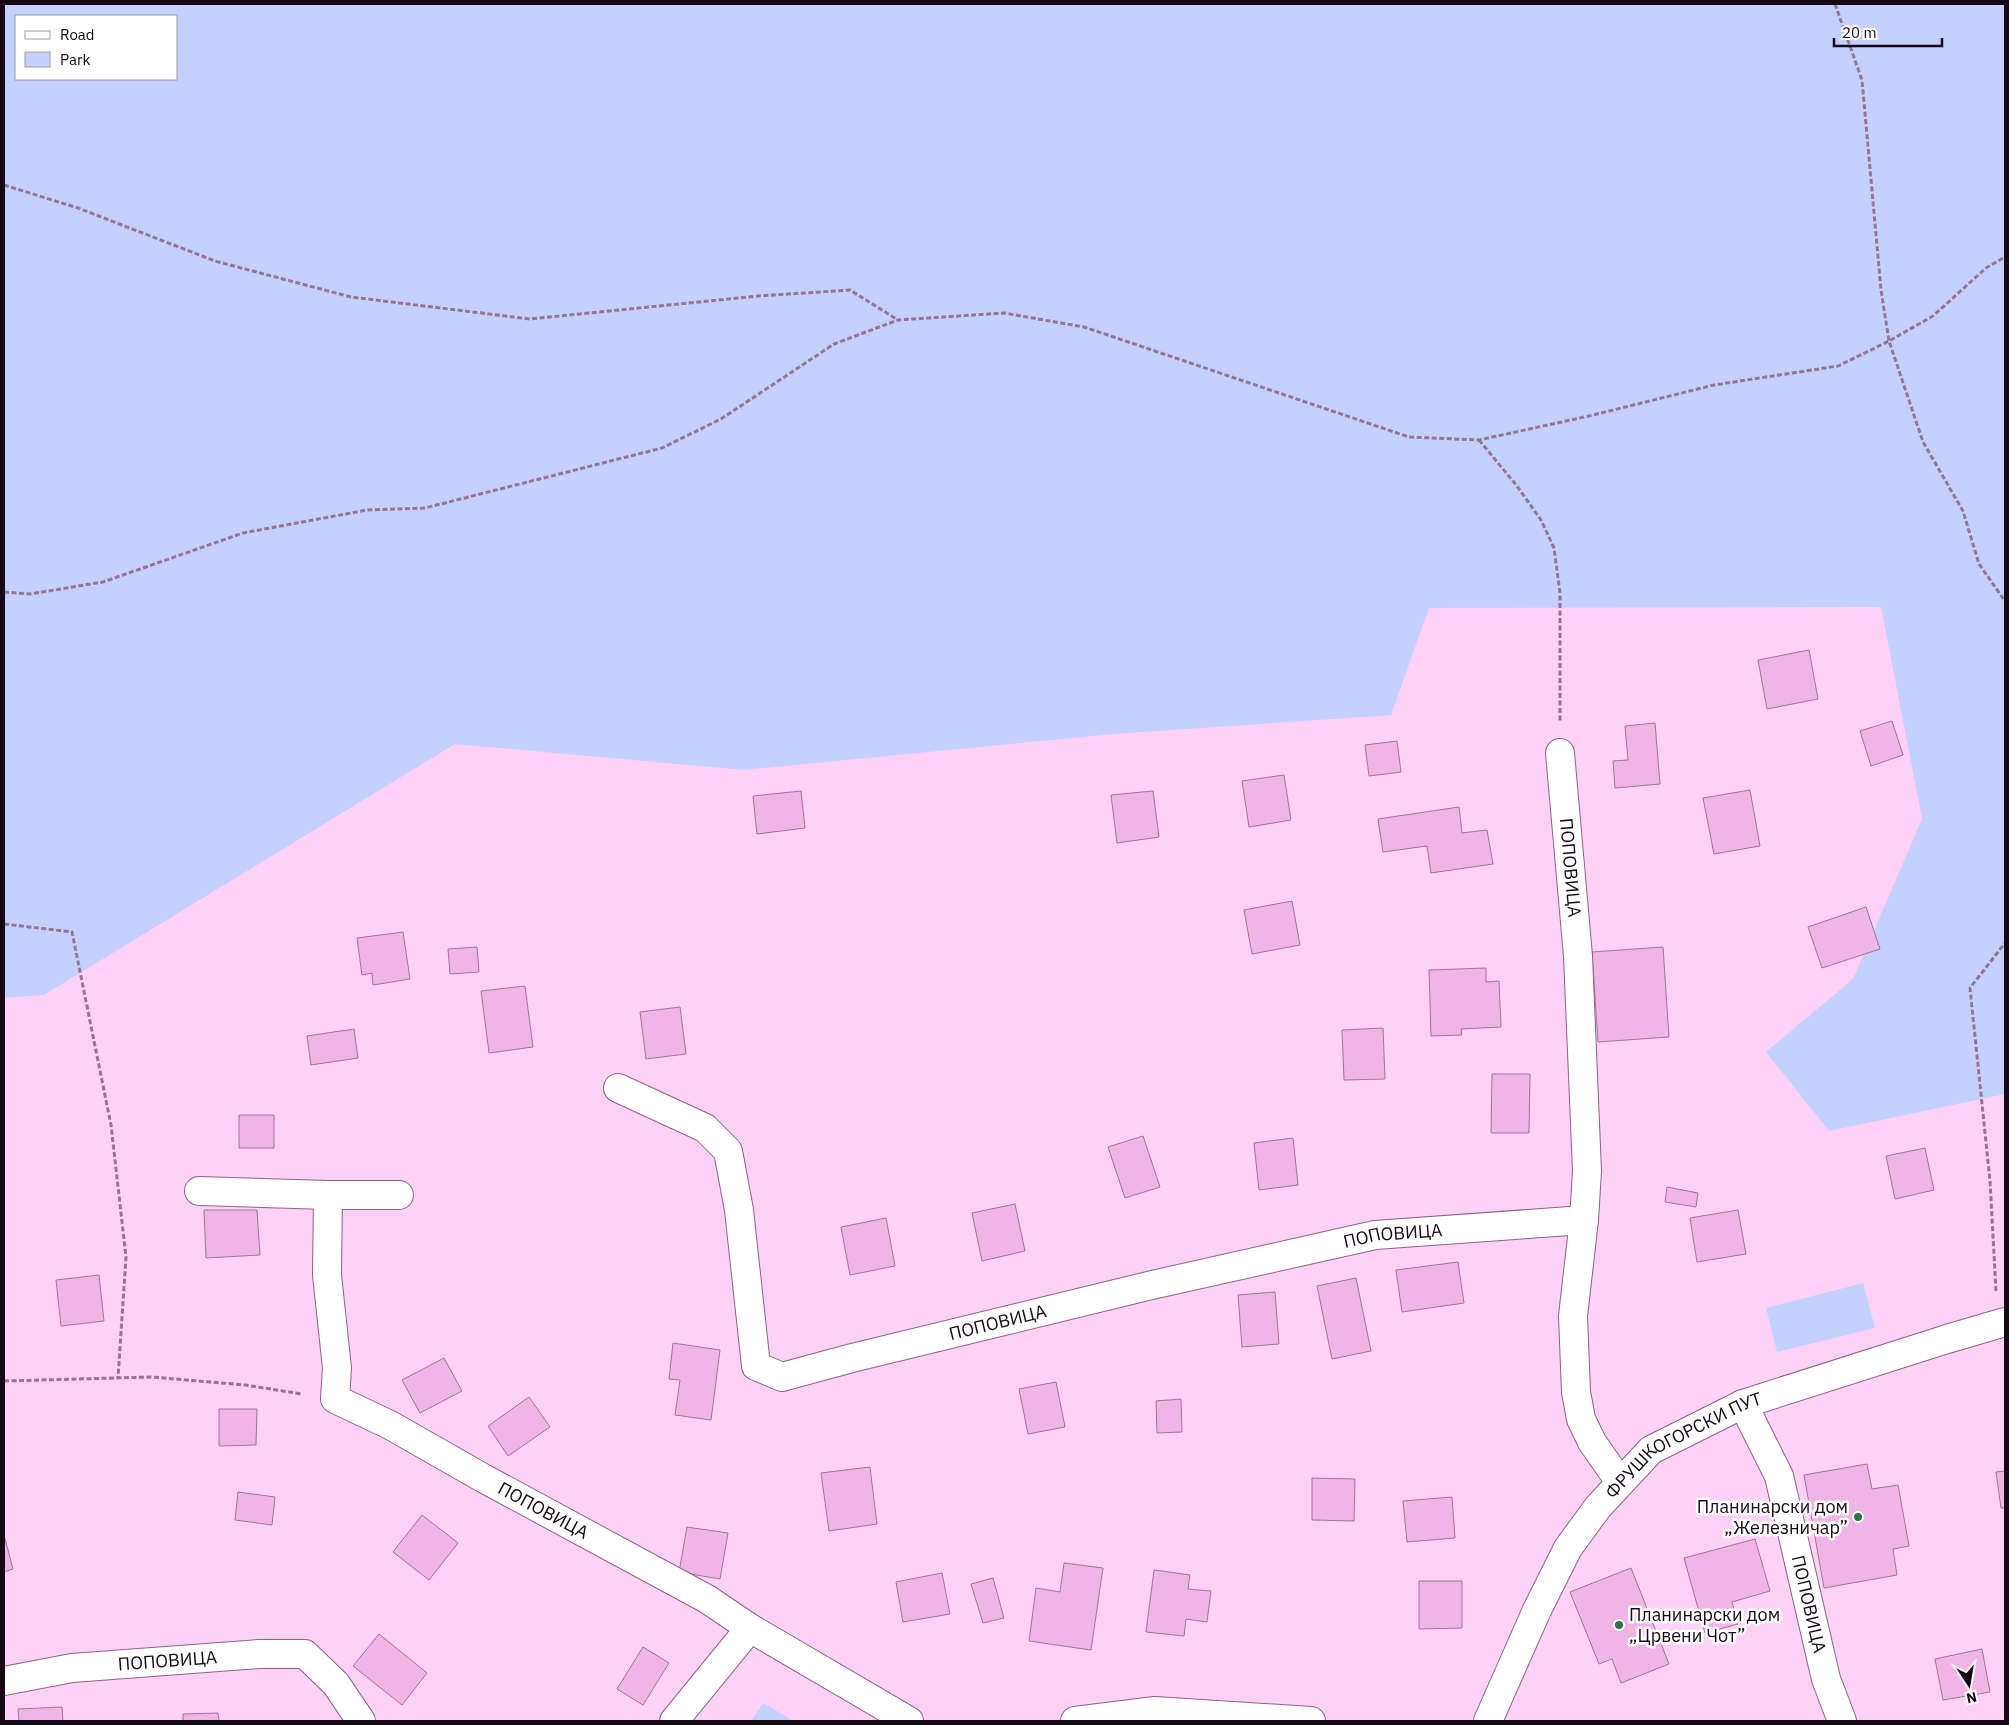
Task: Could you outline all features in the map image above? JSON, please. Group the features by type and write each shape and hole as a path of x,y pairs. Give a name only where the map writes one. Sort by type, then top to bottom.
{"street":[{"name":"ПОПОВИЦА","path":"1560,753 1578,956 1587,1171 1584,1220 1573,1316 1576,1392 1581,1420 1592,1442 1620,1482"},
{"name":"ПОПОВИЦА","path":"618,1088 705,1128 728,1151 738,1210 756,1366 782,1377 852,1358 1152,1285 1376,1235 1584,1220"},
{"path":"198,1191 399,1195"},
{"path":"328,1195 327,1275 337,1368 335,1399"},
{"name":"ФРУШКОГОРСКИ ПУТ","path":"1488,1721 1537,1610 1568,1548 1598,1507 1651,1450 1743,1404 2001,1323"},
{"name":"ПОПОВИЦА","path":"335,1399 390,1424 483,1478 707,1599 750,1628 909,1721"},
{"name":"ПОПОВИЦА","path":"1743,1404 1779,1476 1826,1679 1842,1721"},
{"path":"674,1721 750,1628"},
{"name":"ПОПОВИЦА","path":"4,1681 72,1668 259,1654 305,1654 336,1684 360,1721"},
{"path":"1075,1721 1155,1712 1311,1721"}],"path":[{"path":"1835,4 1862,80 1881,290 1890,341 1923,442 1963,511 1979,564 2005,601"},
{"path":"4,185 78,208 215,261 351,297 530,319 758,296 850,290 898,320"},
{"path":"4,592 30,594 103,582 243,533 366,510 425,508 662,448 721,419 834,344 898,320 1004,314 1084,327 1409,437 1479,440 1589,416 1714,385 1838,366 1890,341 1933,316 1986,268 2005,257"},
{"path":"1479,440 1517,486 1536,513 1554,548 1560,593 1560,753"},
{"path":"4,924 72,932 111,1125 126,1257 118,1378"},
{"path":"2001,1323 1990,1181 1970,988 2005,943"},
{"path":"4,1381 152,1377 245,1385 335,1399"}],"green space":[{"path":"4,4 2005,4 2005,1094 1829,1131 1766,1052 1853,979 1922,819 1881,607 1429,608 1391,715 1113,734 744,770 455,744 44,995 4,998"},
{"path":"1863,1283 1875,1328 1777,1352 1766,1308"},
{"path":"763,1703 794,1721 751,1721"}],"building":[{"path":"1809,650 1818,699 1767,709 1758,660"},
{"path":"1892,721 1903,755 1871,766 1860,731"},
{"path":"1655,723 1660,784 1615,788 1613,761 1628,760 1625,726"},
{"path":"1397,741 1401,772 1369,776 1365,745"},
{"path":"1284,775 1291,820 1249,827 1242,781"},
{"path":"1750,790 1760,846 1714,854 1703,798"},
{"path":"801,791 805,828 757,834 753,796"},
{"path":"1153,791 1159,837 1117,843 1111,795"},
{"path":"1459,807 1462,833 1487,830 1493,864 1431,873 1427,846 1383,852 1378,819"},
{"path":"1292,901 1300,945 1252,954 1244,910"},
{"path":"1866,907 1880,949 1822,968 1808,927"},
{"path":"403,932 410,979 373,985 372,973 362,975 357,938"},
{"path":"477,947 479,972 450,974 448,949"},
{"path":"1663,947 1669,1037 1598,1042 1592,952"},
{"path":"1486,968 1486,982 1499,981 1501,1027 1461,1029 1462,1035 1431,1036 1429,970"},
{"path":"525,986 533,1047 489,1053 481,991"},
{"path":"680,1007 686,1054 646,1059 640,1012"},
{"path":"1383,1028 1385,1079 1344,1080 1342,1030"},
{"path":"354,1029 358,1058 311,1065 307,1036"},
{"path":"1492,1074 1530,1074 1529,1133 1491,1133"},
{"path":"239,1115 274,1115 274,1148 239,1148"},
{"path":"1143,1136 1160,1187 1125,1198 1108,1147"},
{"path":"1293,1138 1298,1185 1259,1190 1254,1143"},
{"path":"1925,1148 1934,1190 1895,1199 1886,1156"},
{"path":"1667,1187 1698,1193 1696,1207 1665,1202"},
{"path":"1015,1204 1025,1251 982,1261 972,1213"},
{"path":"204,1210 257,1210 260,1255 206,1258"},
{"path":"1738,1210 1746,1254 1697,1262 1690,1218"},
{"path":"886,1218 895,1266 850,1275 841,1227"},
{"path":"1458,1262 1464,1303 1402,1312 1396,1270"},
{"path":"99,1275 104,1321 61,1326 56,1280"},
{"path":"1356,1278 1371,1351 1332,1359 1317,1286"},
{"path":"1275,1292 1279,1344 1242,1347 1238,1295"},
{"path":"673,1343 720,1350 711,1420 675,1415 680,1380 669,1379"},
{"path":"444,1358 462,1391 420,1413 402,1380"},
{"path":"1056,1382 1065,1427 1028,1434 1019,1389"},
{"path":"529,1397 550,1427 508,1456 488,1426"},
{"path":"1181,1399 1182,1432 1157,1433 1156,1401"},
{"path":"219,1409 257,1409 256,1445 219,1446"},
{"name":"Планинарски дом „Железничар”","path":"1867,1464 1872,1489 1898,1485 1909,1546 1893,1549 1897,1575 1824,1588 1804,1475"},
{"path":"870,1467 877,1524 829,1531 821,1473"},
{"path":"2005,1471 2005,1508 2001,1508 1996,1472"},
{"path":"1312,1478 1355,1479 1354,1521 1312,1520"},
{"path":"238,1492 275,1497 272,1525 235,1520"},
{"path":"1452,1497 1455,1538 1407,1542 1403,1501"},
{"path":"422,1515 458,1543 429,1580 393,1552"},
{"path":"687,1527 728,1533 720,1579 679,1572"},
{"path":"4,1535 13,1569 4,1572"},
{"path":"1755,1539 1770,1591 1732,1602 1738,1624 1705,1633 1684,1558"},
{"path":"1064,1563 1103,1568 1091,1650 1029,1641 1036,1588 1060,1592"},
{"name":"Планинарски дом „Црвени Чот”","path":"1631,1568 1669,1664 1621,1683 1612,1659 1599,1664 1570,1592"},
{"path":"1154,1570 1190,1575 1188,1589 1211,1591 1207,1622 1186,1619 1184,1636 1146,1632"},
{"path":"942,1573 950,1614 903,1622 896,1582"},
{"path":"993,1578 1004,1618 983,1623 971,1584"},
{"path":"1419,1581 1462,1581 1462,1628 1419,1629"},
{"path":"379,1634 427,1673 402,1705 353,1666"},
{"path":"643,1647 669,1663 643,1705 617,1689"},
{"path":"1982,1649 1990,1692 1943,1700 1935,1659"},
{"path":"62,1707 63,1721 19,1721 18,1709"},
{"path":"218,1713 219,1721 183,1721 183,1714"}],"place":[{"name":"Планинарски дом „Железничар”","path":"1858,1517"},
{"name":"Планинарски дом „Црвени Чот”","path":"1619,1625"}]}
